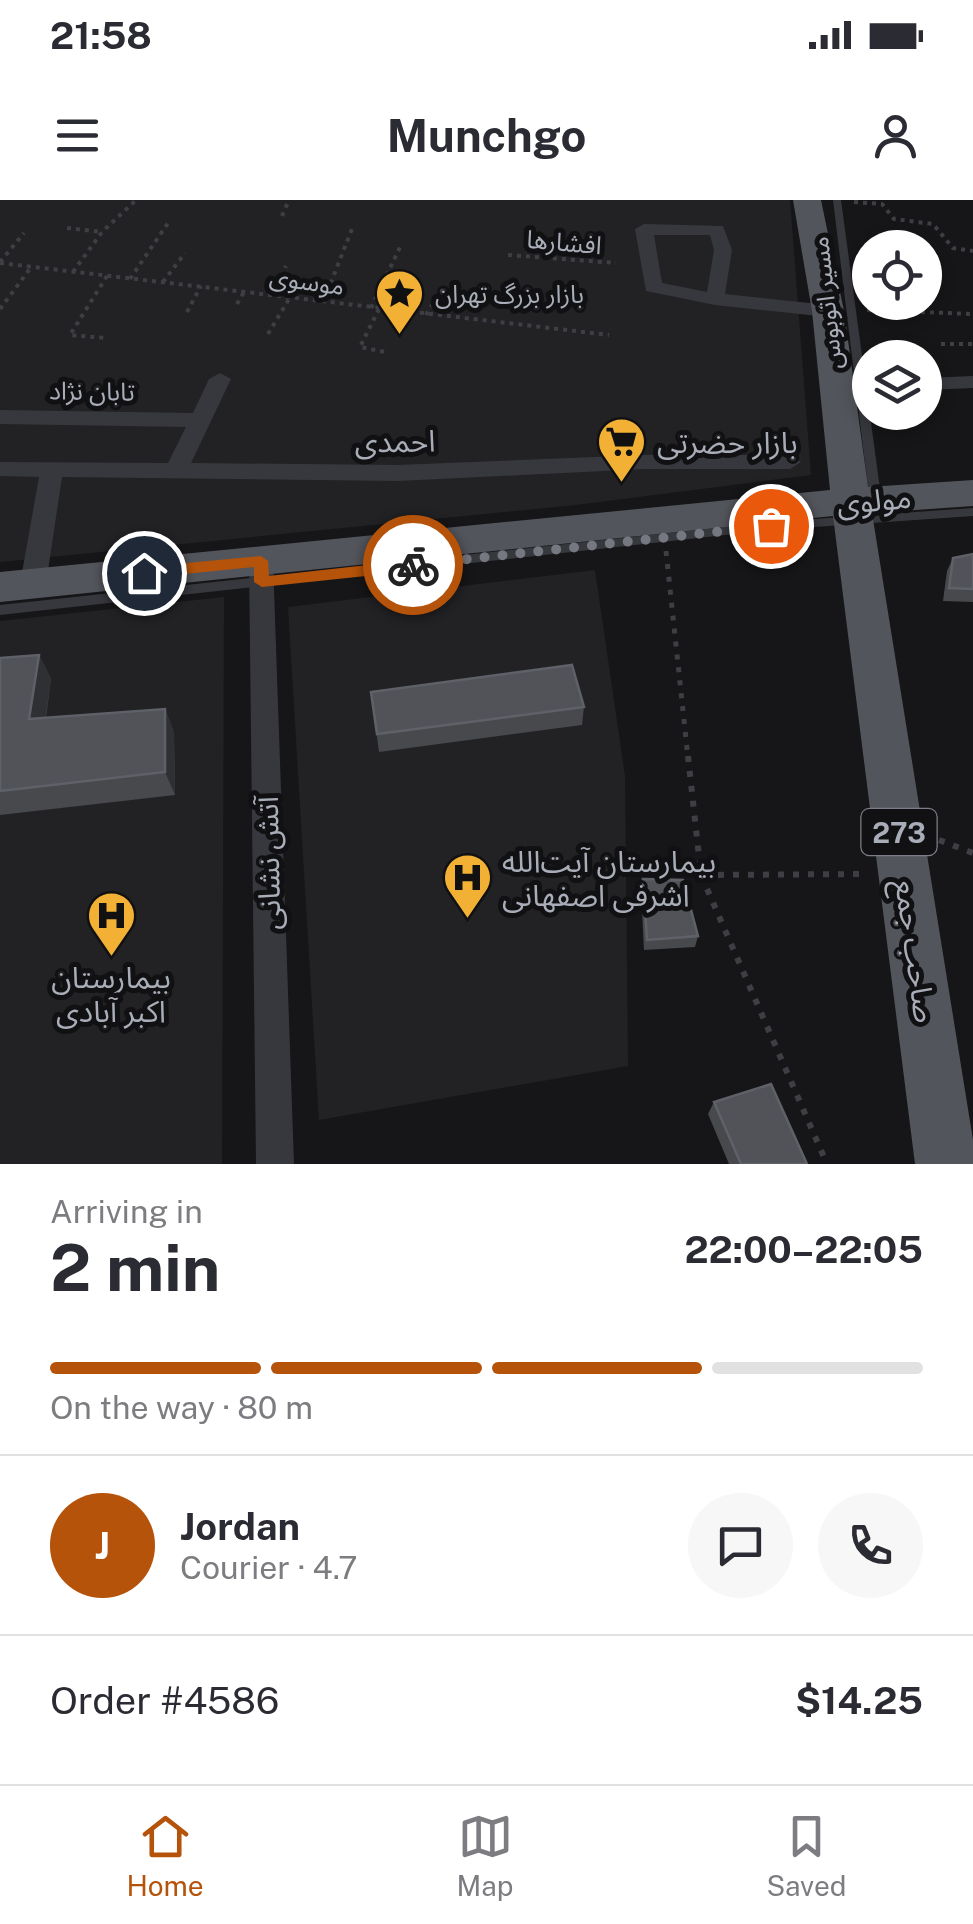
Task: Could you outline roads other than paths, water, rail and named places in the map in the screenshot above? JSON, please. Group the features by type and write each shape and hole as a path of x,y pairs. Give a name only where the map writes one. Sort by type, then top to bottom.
{"main road":[{"name":"صاحب جمع","path":"827,200 839,311 852,371"},
{"name":"صاحب جمع","path":"859,430 905,874 946,1164"},
{"name":"مولوی","path":"16,585 261,572 865,510 973,493"}],"street":[{"path":"715,299 722,250 716,230 644,229 654,287 715,299 839,311"},
{"path":"176,470 220,379"},
{"path":"942,383 973,382"},
{"name":"تابان نژاد","path":"0,443 6,417 200,420"},
{"name":"احمدی","path":"0,469 398,473 644,462 790,462"},
{"path":"16,585 52,470"},
{"name":"آتش نشانی","path":"261,572 276,1164"}],"lane":[{"path":"0,610 261,572 664,538 865,510 973,512"}],"place":[{"name":"بازار بزرگ تهران","path":"400,336"},
{"name":"بازار حضرتی","path":"622,484"},
{"name":"بیمارستان آیت‌الله اشرفی اصفهانی","path":"467,920"},
{"name":"بیمارستان اکبر آبادی","path":"111,958"}]}
